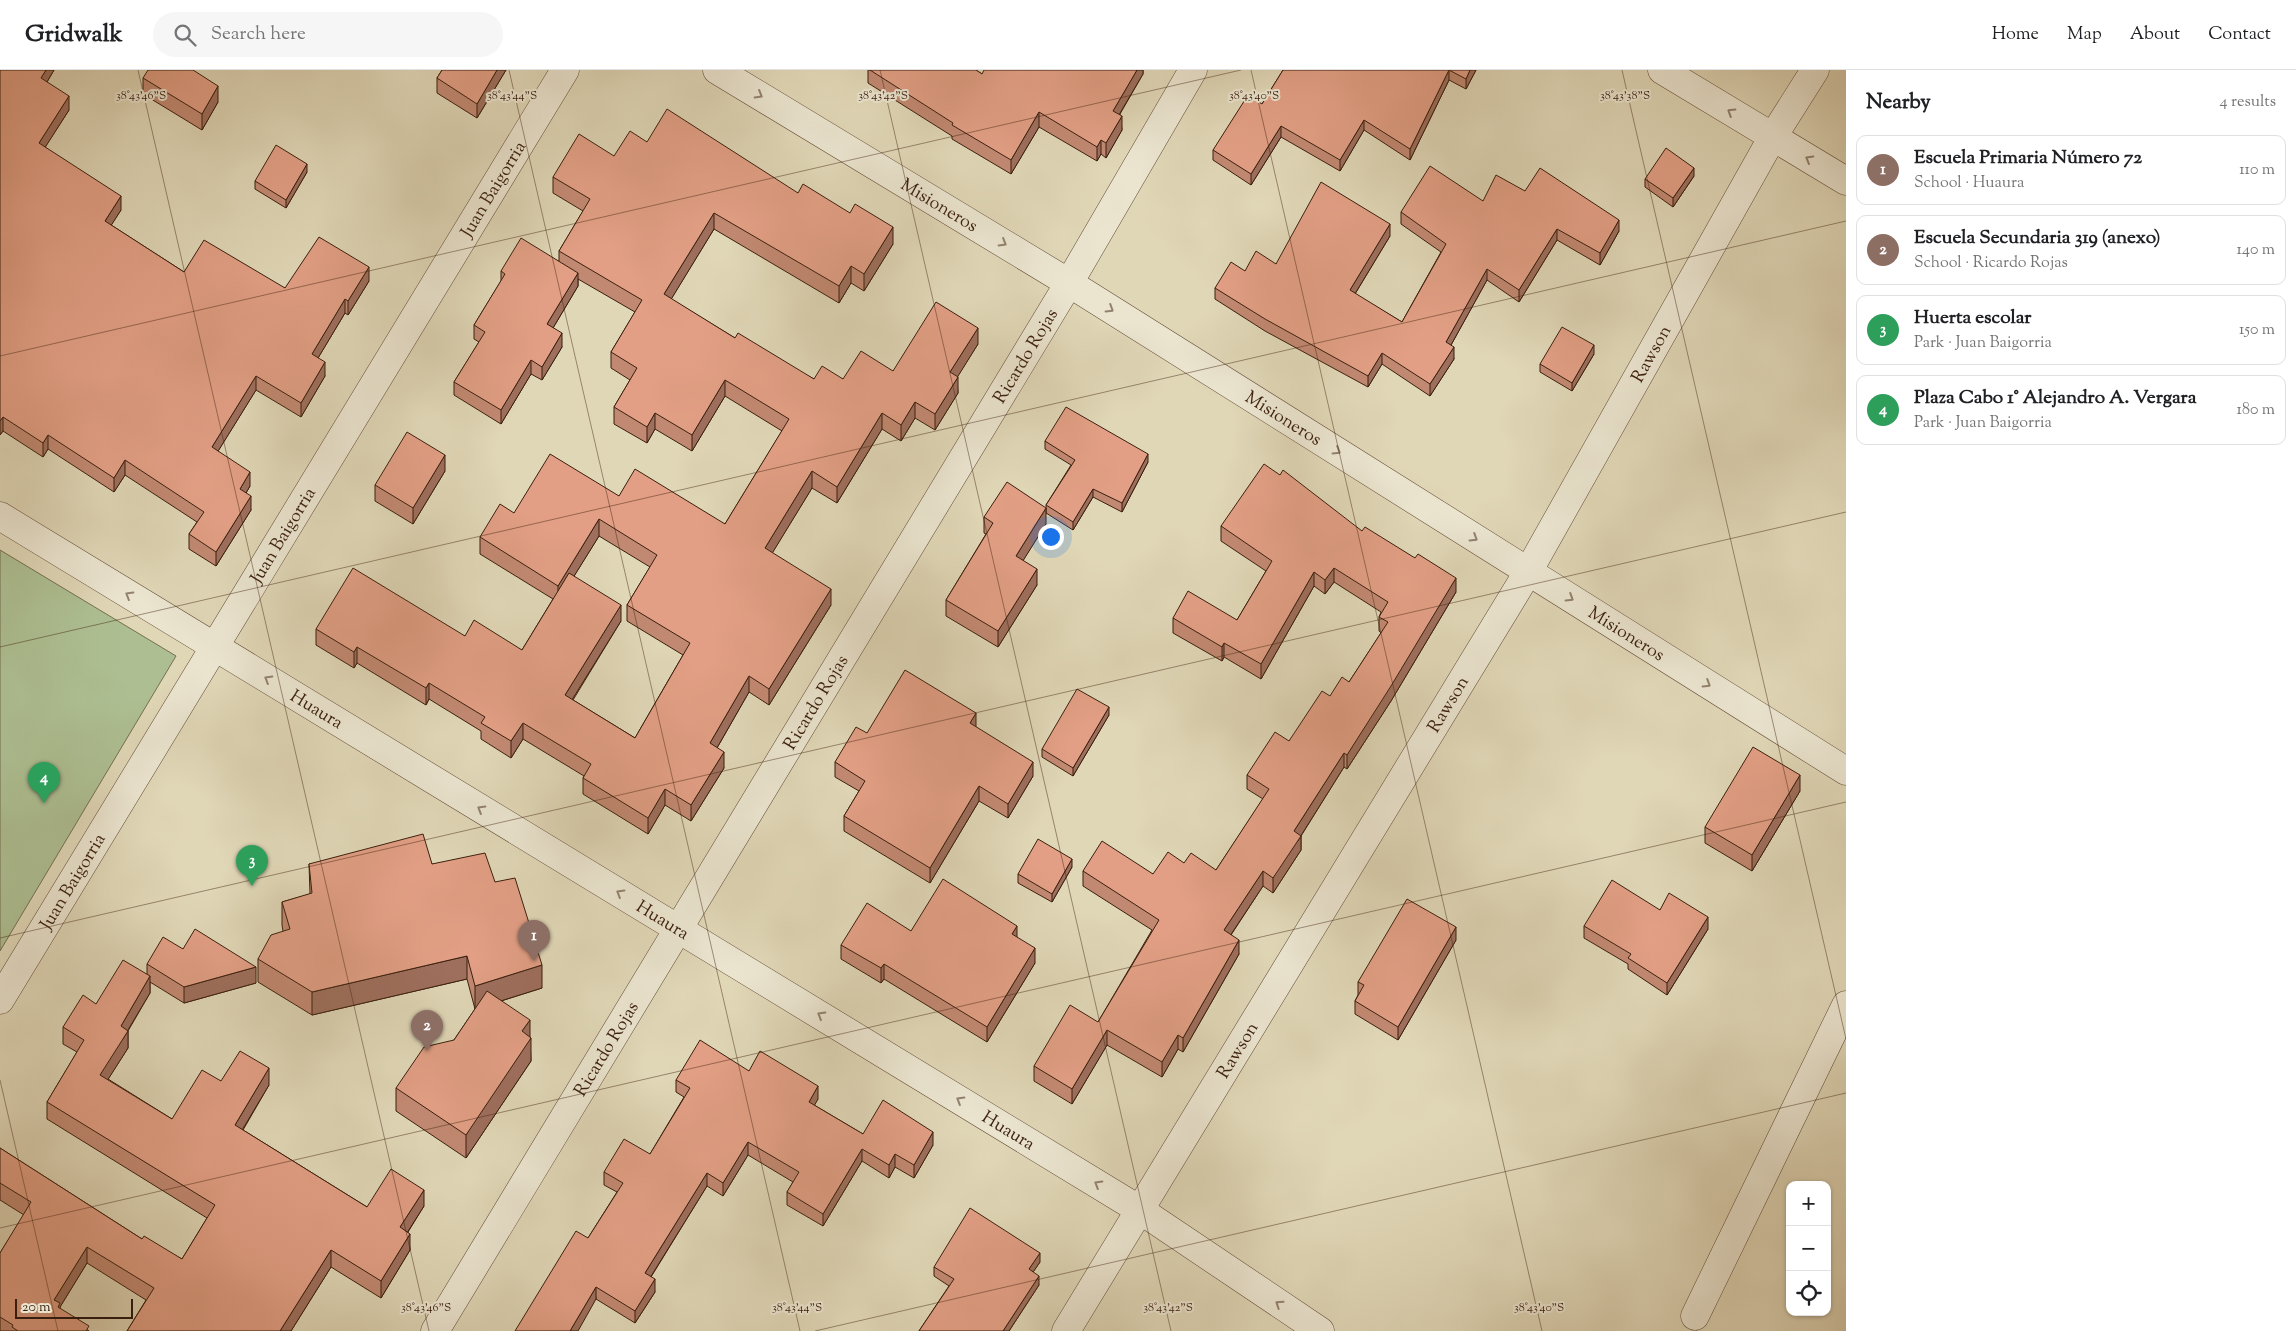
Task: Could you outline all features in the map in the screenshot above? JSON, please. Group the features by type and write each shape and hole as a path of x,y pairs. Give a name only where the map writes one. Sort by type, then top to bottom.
{"street":[{"name":"Juan Baigorria","path":"0,1000 565,70"},
{"name":"Misioneros","path":"717,70 1069,283 1846,771"},
{"name":"Ricardo Rojas","path":"435,1331 677,928 1069,283 1193,70"},
{"path":"1662,70 1846,181"},
{"name":"Rawson","path":"1066,1331 1528,572 1772,138 1815,70"},
{"name":"Huaura","path":"0,516 1140,1210 1320,1331"},
{"path":"1695,1316 1846,1005"}],"green space":[{"path":"0,550 176,656 0,951"}],"building":[{"path":"0,70 46,70 41,78 69,96 39,143 121,196 105,221 184,272 204,240 285,288 319,237 369,267 348,301 345,299 312,354 325,362 301,403 256,376 212,447 250,472 240,489 251,496 216,552 189,534 204,512 125,460 114,478 48,435 43,443 3,417 0,421"},
{"path":"148,70 193,70 218,86 202,114 143,78"},
{"path":"442,70 497,70 477,104 437,78"},
{"path":"870,70 976,70 982,74 984,70 1137,70 1113,111 1122,116 1106,143 1101,140 1097,147 1039,112 1011,160 952,125 953,123"},
{"path":"1283,70 1449,70 1410,149 1364,120 1340,160 1281,126 1251,174 1213,150 1248,95 1262,104"},
{"path":"1449,70 1470,70 1466,79"},
{"path":"667,109 798,193 803,184 850,213 855,204 893,227 864,274 851,266 839,286 714,213 664,294 735,338 738,333 814,379 822,366 843,379 861,351 893,371 936,302 978,328 950,372 958,377 935,414 915,402 901,425 882,413 837,487 812,471 765,548 831,589 769,689 749,676 710,743 724,752 691,805 665,789 648,818 583,778 591,764 523,723 511,741 481,723 485,717 429,683 426,688 357,647 354,652 316,629 353,568 465,636 474,620 522,650 569,573 621,605 565,695 635,738 690,643 627,605 657,555 599,519 558,586 480,537 500,504 514,513 550,454 619,496 635,469 725,524 789,419 725,380 692,435 655,413 647,427 614,407 637,368 611,352 642,300 559,251 590,199 553,177 579,134 614,156 630,131 647,142"},
{"path":"276,145 307,164 286,200 255,181"},
{"path":"1666,148 1694,168 1673,198 1645,179"},
{"path":"1430,166 1483,201 1496,175 1525,191 1540,168 1619,220 1600,253 1557,229 1519,290 1487,269 1446,342 1454,347 1430,384 1382,353 1368,376 1265,319 1215,288 1231,262 1245,271 1256,251 1276,264 1321,182 1390,224 1350,290 1402,322 1446,244 1401,212"},
{"path":"521,238 578,273 547,324 562,333 542,367 531,360 501,410 454,382 485,332 474,325 505,274 501,271"},
{"path":"1562,327 1594,345 1572,383 1540,364"},
{"path":"1066,407 1148,454 1122,503 1093,489 1073,522 1046,505 1075,460 1045,441"},
{"path":"407,432 445,455 413,508 375,485"},
{"path":"1264,464 1280,475 1283,470 1362,531 1365,527 1415,558 1418,554 1456,578 1347,755 1344,753 1294,831 1301,836 1273,878 1263,871 1224,930 1239,940 1183,1038 1178,1035 1162,1062 1107,1030 1072,1089 1034,1066 1070,1005 1098,1022 1159,920 1083,871 1102,841 1153,874 1168,852 1184,863 1191,853 1216,870 1269,789 1247,775 1275,732 1289,741 1322,691 1330,696 1342,677 1349,682 1388,622 1379,617 1388,602 1334,568 1325,580 1314,572 1261,664 1224,643 1222,647 1173,618 1188,591 1237,620 1272,561 1221,526"},
{"path":"1007,482 1046,508 1016,556 1037,569 998,631 946,600 993,523 984,517"},
{"path":"905,670 976,713 970,723 1033,762 1008,804 979,786 930,868 844,816 865,781 835,762 856,727 867,733"},
{"path":"1077,689 1109,707 1073,768 1042,749"},
{"path":"1753,747 1800,775 1752,855 1705,827"},
{"path":"423,834 432,864 485,853 495,882 515,878 542,965 475,986 467,956 312,992 258,959 271,935 290,929 282,902 312,893 309,864"},
{"path":"1038,839 1072,859 1052,894 1018,874"},
{"path":"943,879 1017,926 1012,934 1035,948 987,1027 884,964 881,968 841,945 867,903 911,931"},
{"path":"1612,880 1660,910 1669,893 1708,917 1667,983 1628,958 1631,954 1584,926"},
{"path":"1407,899 1456,927 1398,1027 1355,1001 1364,985 1358,982"},
{"path":"195,929 256,967 184,987 147,964 163,937 183,949"},
{"path":"123,960 150,976 121,1026 128,1031 100,1075 172,1119 202,1070 221,1081 240,1051 269,1068 235,1125 367,1207 391,1169 424,1190 400,1227 410,1234 381,1281 331,1250 280,1331 127,1331 154,1288 87,1247 54,1300 60,1303 58,1307 89,1326 86,1331 18,1331 12,1327 13,1325 0,1317 0,1253 31,1202 0,1183 0,1148 142,1239 144,1236 182,1259 215,1205 47,1102 84,1040 63,1027 83,995 96,1004"},
{"path":"487,991 530,1020 522,1031 531,1038 466,1135 396,1088 424,1047 454,1040"},
{"path":"700,1040 749,1071 760,1051 818,1086 809,1102 863,1134 883,1100 933,1132 914,1165 895,1154 889,1165 862,1149 823,1214 787,1192 799,1172 748,1142 723,1183 707,1173 645,1273 655,1279 635,1311 596,1287 570,1331 515,1331 576,1231 588,1238 623,1183 604,1172 624,1139 650,1154 690,1088 676,1080"},
{"path":"970,1208 1040,1253 1029,1269 1039,1276 1003,1331 919,1331 954,1279 934,1267"}],"place":[{"name":"Plaza Cabo 1° Alejandro A. Vergara","path":"44,803"},
{"name":"Huerta escolar","path":"252,886"},
{"name":"Escuela Primaria Número 72","path":"534,961"},
{"name":"Escuela Secundaria 319 (anexo)","path":"427,1051"}]}
